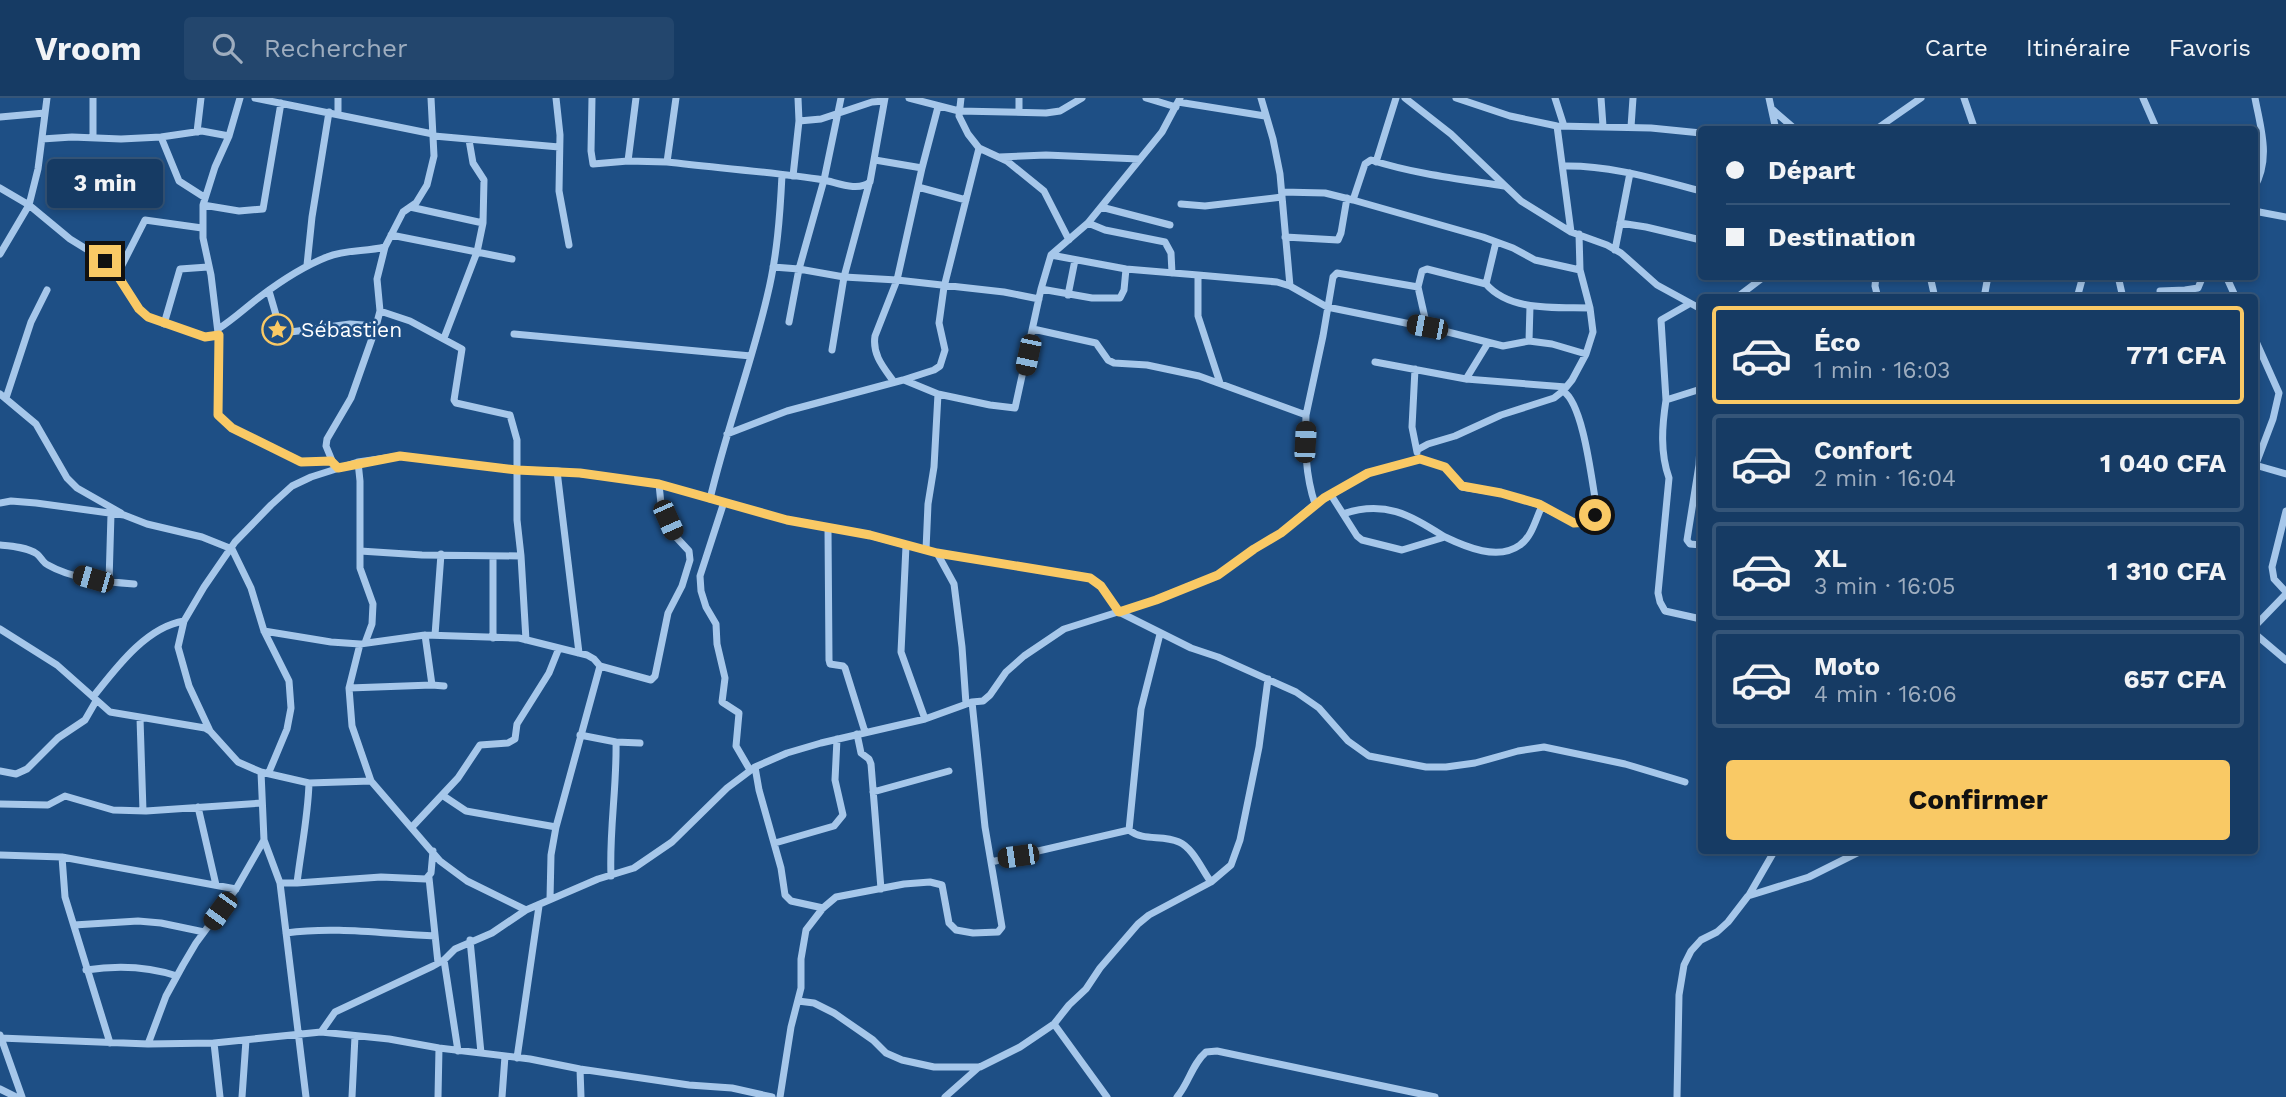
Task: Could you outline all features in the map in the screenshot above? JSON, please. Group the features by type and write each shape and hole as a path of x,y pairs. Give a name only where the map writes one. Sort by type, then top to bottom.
{"street":[{"path":"0,254 29,205 38,169 47,98"},
{"path":"93,98 93,138"},
{"path":"197,132 201,98"},
{"path":"240,98 229,136 203,201 202,228 218,332 218,415 223,421 260,443 301,462 331,461"},
{"path":"255,98 433,135 559,147"},
{"path":"307,265 312,217 338,98"},
{"path":"338,468 331,461 326,446 328,436 351,398 376,326 380,311 377,279 385,247 403,212 416,203 427,186 434,156 431,98"},
{"path":"556,98 559,191 569,245"},
{"path":"592,98 592,163 667,162 793,176 853,186 869,184"},
{"path":"628,161 636,98"},
{"path":"667,162 676,98"},
{"path":"793,176 799,121 798,98"},
{"path":"789,322 799,269 824,180 841,98"},
{"path":"909,98 959,111 1019,112 1060,111 1082,98"},
{"path":"961,98 960,120 979,148 998,157 1044,191 1069,240"},
{"path":"1019,98 1019,112"},
{"path":"1146,98 1265,116"},
{"path":"1261,98 1279,166 1290,286"},
{"path":"1376,162 1396,98"},
{"path":"1405,98 1451,134 1521,201 1575,233 1615,250 1657,285 1698,308"},
{"path":"1457,98 1510,116 1560,126 1631,127 1698,133"},
{"path":"1417,450 1502,415 1544,402 1565,389 1586,354 1593,332 1563,166 1555,98"},
{"path":"1601,98 1603,126"},
{"path":"1631,127 1633,98"},
{"path":"1769,98 1775,126"},
{"path":"1881,126 1921,98"},
{"path":"1964,98 1974,126"},
{"path":"2143,98 2155,126"},
{"path":"2255,98 2264,138 2262,172 2258,180"},
{"path":"799,121 837,115 884,99 875,160 844,277 832,350"},
{"path":"903,380 938,394 1016,408 1041,289 1051,255 1088,223 1162,132 1178,102"},
{"path":"161,137 180,181 203,201 239,211 263,209 281,103"},
{"path":"894,382 880,362 874,345 877,328 897,280 938,107"},
{"path":"1772,110 1791,126"},
{"path":"0,117 45,113"},
{"path":"42,139 161,137 202,131 229,136"},
{"path":"444,338 477,252 483,223 484,180 472,163 469,140"},
{"path":"727,433 787,411 934,370 942,362 945,345 939,323 944,287 979,148"},
{"path":"998,157 1046,155 1139,159"},
{"path":"875,160 922,168"},
{"path":"1286,237 1338,240 1350,199 1365,164 1371,160 1424,174 1504,186"},
{"path":"1563,166 1586,165 1698,190"},
{"path":"1615,250 1630,173"},
{"path":"710,499 768,296 780,213 782,175"},
{"path":"918,187 966,200"},
{"path":"1,191 29,205 70,239 105,261 142,312 164,324 207,337 218,332 307,265 330,255 385,247"},
{"path":"1181,204 1205,205 1282,195 1325,193 1496,242 1535,260 1580,270"},
{"path":"410,207 483,223"},
{"path":"1101,207 1170,225"},
{"path":"2258,212 2286,217"},
{"path":"117,275 145,220 202,228"},
{"path":"1088,223 1165,242 1171,253 1172,274"},
{"path":"1620,223 1698,239"},
{"path":"391,234 512,260"},
{"path":"1486,284 1496,242"},
{"path":"1051,255 1126,269 1277,282 1290,286 1327,307 1427,327 1488,343 1506,346 1529,341 1552,344 1586,354"},
{"path":"1068,295 1075,260"},
{"path":"164,324 180,269 208,267"},
{"path":"773,267 844,277 1004,292 1039,299"},
{"path":"1041,289 1100,299 1120,298 1124,290 1126,269"},
{"path":"1427,327 1418,287 1422,271 1427,269 1486,284 1509,300 1530,306 1590,308"},
{"path":"1315,504 1306,466 1306,415 1333,277 1336,273 1418,287"},
{"path":"1198,275 1197,310 1220,383"},
{"path":"1741,294 1760,280"},
{"path":"2160,291 2198,288 2201,280"},
{"path":"47,290 31,322 3,396 36,424 66,478 77,488 124,515 147,524 202,537 232,549 251,587 264,631 289,681 291,708 287,729 265,772 262,803 264,839 280,883 306,1097"},
{"path":"269,291 283,333 350,324 376,326"},
{"path":"1689,304 1662,317 1660,322 1666,400 1662,451 1668,478 1658,593 1665,611 1698,619"},
{"path":"1529,341 1530,306"},
{"path":"380,311 410,321 461,348 463,352 455,401 468,407 509,414 517,440 517,520 526,640"},
{"path":"1033,329 1096,344 1108,360 1114,363 1174,370 1220,383 1306,415"},
{"path":"513,334 751,356"},
{"path":"1466,379 1488,343"},
{"path":"2258,354 2283,396 2258,459"},
{"path":"321,1032 335,1012 441,961 455,948 492,933 526,910 598,879 634,868 672,842 753,768 787,753 925,719 969,703 983,701 1006,672 1024,656 1064,629 1156,600 1218,575 1281,533 1315,504 1368,473 1420,459 1445,467 1462,486 1501,493 1542,506 1577,524 1588,522 1597,510 1576,408 1565,389 1466,379 1375,362"},
{"path":"1415,369 1412,427 1420,459"},
{"path":"1666,400 1698,390"},
{"path":"926,550 938,394"},
{"path":"371,781 309,783 238,762 210,730 190,687 178,647 184,621 204,587 249,525 292,486 358,462 400,456 659,484 787,520 870,535 937,553 1090,578 1101,586 1119,612 1160,634 1296,692 1319,708 1348,741 1369,756 1426,767 1446,767 1544,747 1614,761 1685,782"},
{"path":"358,462 360,568 373,604 372,624 349,688 352,726 371,781 440,861 467,881 526,910"},
{"path":"2258,468 2286,474"},
{"path":"558,471 579,653"},
{"path":"264,631 331,642 363,644 425,635 526,640 579,653 594,659 600,666 651,680 655,676 668,613 682,586 690,560 689,551 676,537 661,504 659,484"},
{"path":"1698,484 1697,504 1687,540 1698,544"},
{"path":"1331,495 1362,540 1399,550 1445,537"},
{"path":"0,502 11,500 124,515"},
{"path":"724,502 701,576 701,590 706,607 716,624 716,644 725,678 722,702 739,713 736,747 753,768 775,843 785,895 788,899 823,908"},
{"path":"1343,514 1368,508 1396,510 1445,537 1489,552 1517,547 1526,538 1542,506"},
{"path":"2258,623 2286,593 2274,579 2272,567 2286,512"},
{"path":"108,582 111,514"},
{"path":"828,529 829,660 830,664 845,668 861,733 861,753 871,764 881,889"},
{"path":"0,545 29,550 54,568 108,582 134,584"},
{"path":"906,546 901,652 925,719"},
{"path":"360,551 521,556"},
{"path":"782,1097 791,1027 801,988 801,959 806,930 823,908 836,897 904,884 937,883 942,885 949,923 956,930 998,932 1002,926 954,583 937,553"},
{"path":"435,635 441,554"},
{"path":"492,638 493,556"},
{"path":"0,771 20,773 58,738 85,720 94,699 122,662 160,628 184,621"},
{"path":"0,629 57,665 110,712 210,730"},
{"path":"1129,831 1141,709 1160,634"},
{"path":"425,635 432,685"},
{"path":"2258,636 2286,660"},
{"path":"412,827 458,778 480,745 508,743 515,739 517,724 549,673 559,648"},
{"path":"550,900 551,855 556,827 600,666"},
{"path":"945,1097 980,1067 1020,1047 1054,1024 1138,924 1149,915 1211,882 1231,866 1240,840 1259,747 1268,679"},
{"path":"349,688 444,686"},
{"path":"140,718 143,811"},
{"path":"580,735 616,742 640,743"},
{"path":"775,843 834,826 843,816 835,780 837,739"},
{"path":"611,876 610,829 617,774 616,742"},
{"path":"873,792 949,771"},
{"path":"297,883 307,826 309,783"},
{"path":"442,795 466,811 556,827"},
{"path":"0,804 48,805 65,796 113,810 143,811 262,803"},
{"path":"198,807 216,885"},
{"path":"991,862 1129,831 1146,838 1168,838 1181,842 1211,882"},
{"path":"148,1044 166,996 177,976 204,932 236,889 264,839"},
{"path":"433,850 429,878 435,936 458,1051"},
{"path":"1677,1097 1679,995 1684,965 1701,940 1723,927 1748,896 1771,854"},
{"path":"1748,896 1809,877 1855,854"},
{"path":"0,855 62,857 236,889"},
{"path":"62,857 65,897 110,1043"},
{"path":"280,883 381,877 429,878"},
{"path":"517,1058 539,906"},
{"path":"74,925 138,920 204,932"},
{"path":"286,933 311,929 435,936"},
{"path":"470,940 481,1054"},
{"path":"86,970 123,966 177,976"},
{"path":"798,1001 814,1003 834,1013 873,1040 886,1053 902,1060 934,1067 980,1067"},
{"path":"1054,1024 1107,1097"},
{"path":"22,1097 1,1037 110,1043 214,1043 321,1032 389,1039 689,1085 732,1088 772,1097"},
{"path":"352,1097 355,1036"},
{"path":"242,1097 246,1040"},
{"path":"214,1043 220,1097"},
{"path":"438,1097 439,1048"},
{"path":"1177,1097 1199,1058 1206,1052 1217,1051 1435,1097"},
{"path":"502,1097 505,1056"},
{"path":"580,1069 581,1097"},
{"path":"0,1089 16,1097"}],"place":[{"name":"Sébastien","path":"278,329"}],"route":[{"path":"105,261 114,270 139,309 148,317 205,337 219,335 218,415 232,428 301,462 331,461 338,468 400,456 422,457 517,470 580,473 659,484 787,520 870,535 937,553 1090,578 1101,586 1119,612 1218,575 1281,533 1324,498 1368,473 1420,459 1445,467 1462,486 1539,504 1574,523 1588,522 1595,515"}]}
